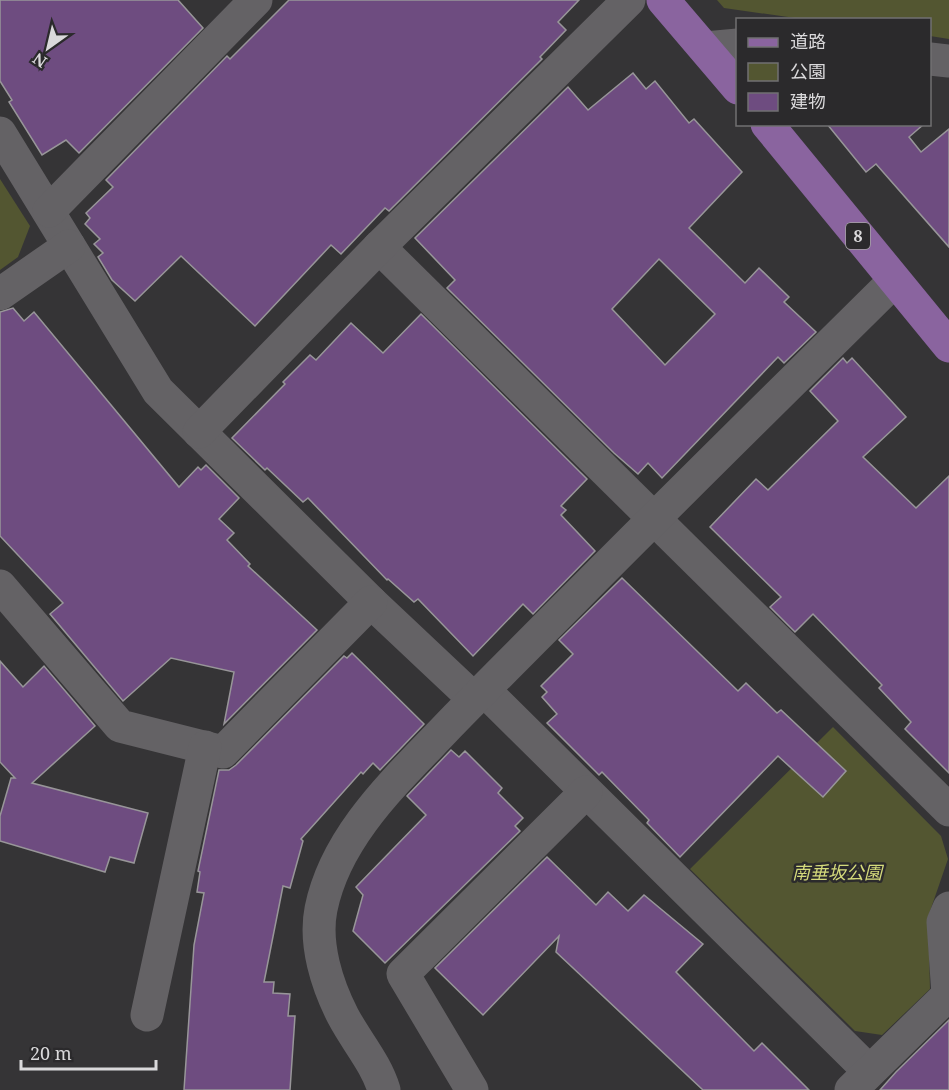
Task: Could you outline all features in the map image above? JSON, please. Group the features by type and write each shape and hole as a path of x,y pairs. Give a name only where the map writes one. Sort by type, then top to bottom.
{"main road":[{"path":"663,0 736,86"},
{"name":"8","path":"769,126 949,346"}],"street":[{"path":"49,211 256,0"},
{"path":"199,432 379,247 629,0"},
{"path":"705,48 736,45"},
{"path":"931,59 949,61"},
{"path":"0,133 158,391 371,602 479,695 586,792 860,1081 948,995 944,922 949,908"},
{"path":"0,294 69,246"},
{"path":"379,247 949,810"},
{"path":"384,1090 380,1078 342,1014 320,952 321,911 331,876 347,847 368,814 392,785 655,518 894,281"},
{"path":"0,586 120,726 224,752 371,602"},
{"path":"147,1015 205,747"},
{"path":"472,1090 403,974 586,792"}],"green space":[{"path":"717,0 949,0 949,39 931,36 931,18 795,18 724,8"},
{"path":"0,179 30,226 18,257 0,270"},
{"name":"南垂坂公園","path":"833,727 941,836 948,859 928,917 930,989 882,1035 855,1031 690,869"}],"building":[{"path":"0,0 178,0 203,28 79,153 66,140 42,155 9,102 12,100 0,81"},
{"path":"289,0 579,0 558,22 566,30 540,57 542,59 389,211 385,208 341,254 331,245 255,326 181,256 135,301 112,280 98,257 103,253 94,244 100,239 85,224 90,218 86,213 113,187 106,180 227,56 230,59"},
{"path":"633,73 646,89 655,81 689,123 694,119 742,172 689,228 745,283 759,268 789,297 784,302 816,332 784,363 778,357 662,478 648,463 638,474 614,453 447,288 455,280 415,238 568,87 588,110","holes":["659,259 715,314 665,365 612,309"]},
{"path":"829,126 922,126 909,137 921,152 949,129 949,247 876,164 866,172"},
{"path":"13,308 24,321 34,312 179,487 198,467 201,470 206,465 239,498 219,519 234,533 227,540 250,564 248,566 317,630 224,724 234,672 171,658 123,701 50,614 63,603 0,536 0,312"},
{"path":"421,314 587,479 561,506 566,510 561,515 595,551 533,614 523,604 473,656 418,599 414,602 387,580 308,498 303,502 232,438 310,355 316,360 351,323 383,353"},
{"path":"843,358 847,363 852,358 906,417 863,457 916,508 949,476 949,773 905,729 911,722 879,688 882,685 813,614 795,632 770,607 781,597 710,527 756,479 768,490 838,421 810,391"},
{"path":"622,578 738,691 746,683 777,713 781,710 846,771 823,797 778,756 680,857 647,823 649,820 602,772 599,775 547,723 557,714 542,697 547,692 541,686 573,654 559,640"},
{"path":"352,653 424,724 380,770 373,763 363,774 361,772 301,839 303,841 290,888 283,886 264,982 274,982 273,993 290,994 288,1016 295,1016 290,1090 184,1090 194,945 204,893 197,892 200,872 198,871 219,770 229,770 236,765 344,656 347,658"},
{"path":"0,661 23,687 44,666 95,726 32,783 148,813 134,863 110,857 105,872 0,841 0,816 11,778 15,778 0,762"},
{"path":"451,750 459,757 465,751 502,788 498,793 523,818 515,826 520,831 385,963 353,931 363,895 356,887 426,815 407,796"},
{"path":"547,857 596,905 608,892 628,911 644,895 703,944 676,972 754,1051 762,1043 809,1090 703,1090 556,952 559,936 483,1015 435,968"},
{"path":"949,1020 949,1090 880,1090 896,1072"}]}
